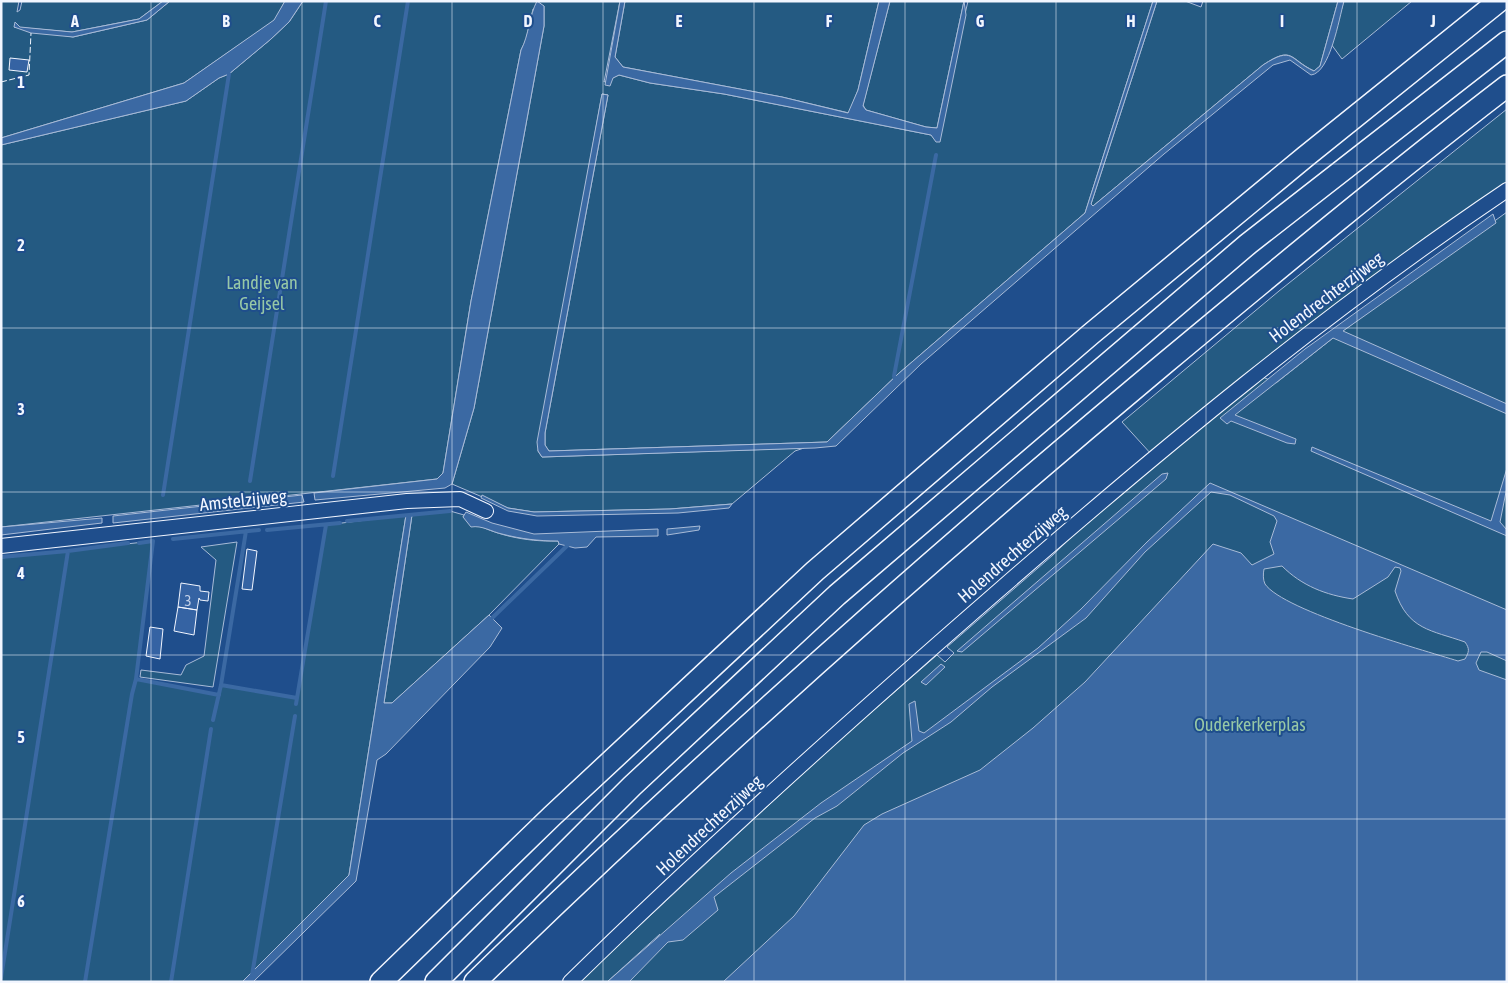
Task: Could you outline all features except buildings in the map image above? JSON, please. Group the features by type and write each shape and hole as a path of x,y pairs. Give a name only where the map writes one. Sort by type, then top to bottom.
{"highway":[{"path":"381,982 559,809 815,571 1091,334 1312,151 1499,1"},
{"path":"436,982 632,786 837,595 1248,244 1507,42"},
{"path":"476,982 725,747 914,576 1246,295 1507,86"}],"street":[{"name":"Holendrechterzijweg","path":"570,982 798,768 1068,530 1316,327 1507,190"},
{"name":"Amstelzijweg","path":"1,546 407,501 460,499 486,511"}],"green space":[{"path":"1,1 19,1 17,12 20,10 22,1 163,1 139,19 72,32 14,27 73,37 147,20 170,1 285,1 275,20 184,83 1,138"},
{"name":"Landje van Geijsel","path":"303,1 620,1 604,82 619,75 650,83 724,94 931,135 936,141 968,1 1153,1 1085,213 898,374 827,442 549,451 545,445 545,433 608,95 602,94 538,451 542,457 804,448 795,451 732,504 670,509 534,512 508,508 452,484 474,408 544,26 544,6 533,9 526,40 521,50 471,301 443,473 437,479 1,527 1,145 186,101 219,78 229,74 271,39 289,22"},
{"path":"625,1 879,1 858,90 849,113 782,97 623,67 615,57"},
{"path":"890,1 964,1 937,128 926,127 866,110 863,105"},
{"path":"1157,1 1185,1 1201,7 1203,1 1338,1 1320,66 1314,71 1286,55 1273,59 1263,65 1093,206 1091,204"},
{"path":"1344,1 1412,1 1342,59 1331,44"},
{"name":"Ouderkerkerplas","path":"1507,109 1507,186 1254,373 1276,383 1333,338 1507,212 1507,982 620,982 660,934 607,982 579,982 829,749 937,655 945,662 954,653 947,647 1053,555 1163,447 1152,455 1122,422 1279,291"},
{"path":"450,511 464,515 463,517 474,523 497,533 521,539 558,541 559,544 489,615 392,703 384,703 412,515"},
{"path":"406,515 349,875 242,982 1,982 1,558 153,541 136,679 218,695 221,685 297,698 326,525"},
{"path":"237,542 213,687 140,677 141,670 181,675 186,665 204,656 216,560 201,547"}],"shaded area":[{"path":"163,1 170,1 147,20 73,37 31,33 14,27 15,22 20,27 72,32 139,19"},
{"path":"285,1 303,1 289,22 271,39 229,74 219,78 186,101 1,145 1,138 184,83 274,20"},
{"path":"537,1 544,6 544,26 474,408 452,484 445,488 315,500 314,493 437,479 443,473 471,301 521,50"},
{"path":"620,1 625,1 615,57 623,67 782,97 848,113 858,90 879,1 890,1 863,106 866,110 926,127 937,128 964,1 966,15 940,142 936,142 931,135 724,94 650,83 619,75 613,78 610,86 605,85"},
{"path":"1153,1 1157,1 1091,204 1093,206 1263,65 1273,59 1286,55 1291,56 1314,71 1320,66 1338,1 1344,1 1333,44 1318,72 1311,75 1290,60 1273,65 1164,154 921,364 836,446 542,457 538,451 537,442 602,94 608,95 545,433 545,445 549,451 827,442 898,374 1085,213"},
{"path":"1493,214 1496,223 1343,331 1507,404 1507,414 1333,338 1235,415 1296,439 1295,444 1287,443 1231,421 1227,424 1220,418 1305,349"},
{"path":"1312,447 1491,521 1507,468 1507,487 1500,522 1507,530 1507,536 1311,451"},
{"path":"1168,473 1166,479 962,652 957,651 1162,474"},
{"name":"Ouderkerkerplas","path":"1210,483 1507,610 1507,661 1487,652 1481,652 1476,663 1479,670 1507,680 1507,982 723,982 794,916 864,825 882,814 980,770 1033,728 1085,682 1213,544 1241,553 1252,565 1274,554 1270,542 1277,521 1274,516 1230,495 1211,492 1145,552 1086,618 992,687 951,722 903,753 837,806 815,818 714,897 718,910 683,940 668,942 629,982 607,982 731,873 821,803 912,741 909,704 915,701 919,731 924,733 1038,648 1081,609 1147,542","holes":["1282,566 1315,588 1333,595 1353,599 1388,577 1395,567 1400,568 1401,571 1395,591 1400,604 1407,614 1422,627 1465,642 1468,649 1465,659 1458,661 1386,639 1325,617 1277,595 1264,582 1264,569"]},
{"path":"302,495 304,502 113,523 113,516"},
{"path":"482,495 508,508 534,512 670,509 732,504 729,508 678,513 537,516 508,511 481,498"},
{"path":"466,512 492,523 534,534 658,529 658,536 596,537 587,547 575,548 559,544 558,541 523,538 483,528 471,527 463,517"},
{"path":"406,515 412,515 384,703 392,703 489,615 502,628 490,647 386,754 377,760 356,881 253,982 242,982 349,875"},
{"path":"102,518 102,523 1,535 1,527"},
{"path":"700,526 699,530 667,535 667,529"},
{"path":"941,664 945,667 926,685 921,682"}],"waterway":[{"path":"250,481 326,1"},
{"path":"333,476 408,1"},
{"path":"163,495 229,74"},
{"path":"896,381 894,376 936,155"},
{"path":"347,521 450,511"},
{"path":"267,530 340,523"},
{"path":"296,704 326,525"},
{"path":"173,539 259,530"},
{"path":"213,720 221,685 246,531"},
{"path":"85,982 136,679 153,541 139,543"},
{"path":"68,551 128,543"},
{"path":"489,621 570,543"},
{"path":"1,557 68,551 1,978"},
{"path":"136,679 219,695"},
{"path":"221,685 297,698"},
{"path":"252,975 295,716"},
{"path":"171,982 211,729"}],"fence":[{"path":"1,82 29,75 31,33"}]}
